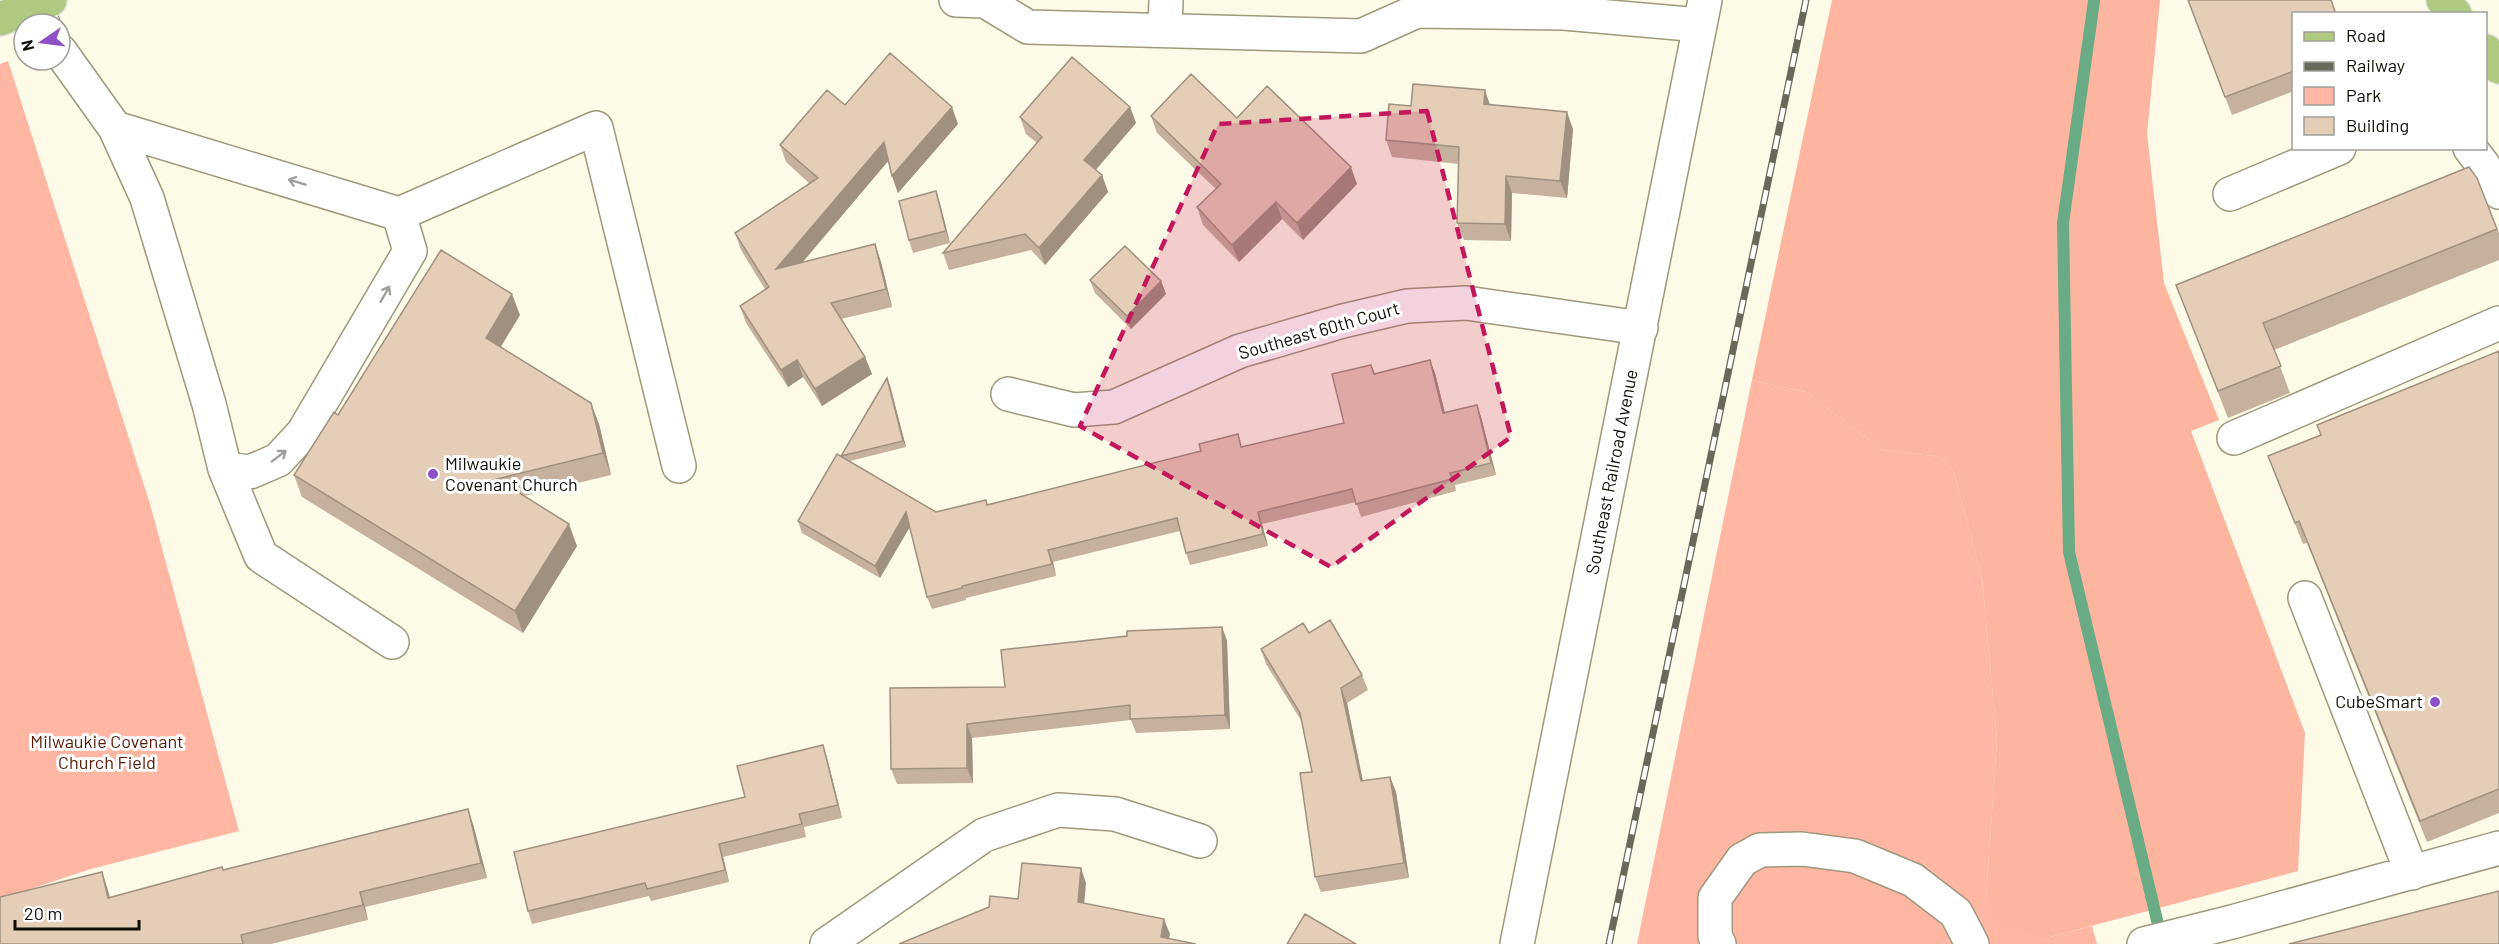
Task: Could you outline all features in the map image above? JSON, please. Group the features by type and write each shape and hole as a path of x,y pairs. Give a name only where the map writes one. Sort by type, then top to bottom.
{"main road":[{"path":"2444,0 2453,12"},
{"path":"0,19 39,8"},
{"path":"2487,52 2499,68"}],"street":[{"path":"956,0 985,1 1028,27 1166,15 1361,36 1416,11 1564,7 1702,13"},
{"name":"Southeast Railroad Avenue","path":"1517,944 1702,13"},
{"path":"72,68 115,128 147,198 209,404 225,469 261,556 392,642"},
{"path":"115,128 399,214 596,128 679,466"},
{"path":"2230,194 2334,150"},
{"path":"2472,150 2499,192"},
{"path":"225,469 250,472 278,460 303,433 410,250 399,214"},
{"name":"Southeast 60th Court","path":"1008,394 1074,410 1114,407 1240,351 1343,321 1407,306 1466,303 1641,328"},
{"path":"2234,438 2499,323"},
{"path":"2305,598 2412,873"},
{"path":"827,944 984,835 1058,810 1115,814 1200,841"},
{"path":"2144,944 2499,848"},
{"path":"1719,944 1715,936 1715,898 1742,860 1760,850 1802,849 1855,856 1913,880 1956,913 1972,944"}],"highlighted area":[{"path":"1427,111 1511,437 1331,567 1080,426 1218,124"}],"green space":[{"name":"Milwaukie Covenant Church Field","path":"8,61 150,504 239,831 91,869 0,899 0,64"},
{"path":"1752,380 1806,392 1883,450 1941,457 1954,472 1982,578 1997,739 1986,899 2042,939 2092,926 2097,944 1637,944"}],"shaded area":[{"path":"1832,0 2160,0 2147,134 2164,283 2219,420 2191,431 2305,733 2298,871 2042,939 2005,928 1986,899 1997,739 1982,578 1954,472 1941,457 1883,450 1806,392 1752,380"}],"building":[{"path":"2188,0 2331,0 2335,12 2292,12 2292,72 2225,97"},
{"path":"890,53 952,107 892,176 884,142 776,269 875,244 886,289 831,303 865,357 815,389 797,360 781,370 740,306 769,287 735,233 818,178 780,145 827,90 845,105"},
{"path":"1072,57 1130,107 1084,160 1102,175 1039,248 1025,234 943,253 1042,137 1020,117"},
{"path":"1191,74 1237,118 1267,86 1351,167 1297,223 1276,202 1232,245 1197,207 1221,184 1151,116"},
{"path":"1413,84 1485,90 1484,104 1567,112 1560,181 1506,176 1505,224 1457,223 1459,147 1386,140 1389,104 1411,106"},
{"path":"2469,167 2477,178 2497,229 2263,323 2281,366 2218,391 2176,285"},
{"path":"936,191 946,231 909,240 899,201"},
{"path":"1125,246 1161,281 1127,316 1090,280"},
{"name":"Milwaukie Covenant Church","path":"441,250 512,294 486,338 591,403 603,453 497,479 569,524 515,611 294,475 334,412 338,415"},
{"path":"2499,351 2499,789 2420,821 2299,521 2295,523 2268,456 2321,435 2317,425"},
{"path":"1430,360 1443,413 1477,405 1491,463 1450,473 1452,479 1356,504 1352,489 1258,512 1263,534 1186,553 1177,518 1048,550 1052,564 927,597 906,512 875,566 798,521 837,454 936,512 986,500 987,505 1201,451 1199,444 1238,434 1241,447 1344,423 1332,374 1371,365 1374,374"},
{"path":"887,378 903,441 841,456"},
{"path":"1330,620 1362,675 1341,688 1361,781 1390,777 1404,863 1315,877 1300,773 1312,772 1300,713 1261,649 1303,623 1309,633"},
{"path":"1222,627 1225,715 1130,719 1130,705 967,724 967,768 891,769 890,688 1005,687 1001,650 1127,636 1127,631"},
{"path":"823,745 838,805 799,814 802,824 719,844 725,870 647,889 645,883 528,911 514,852 745,797 737,766"},
{"path":"468,809 481,863 360,892 363,905 241,935 243,944 0,944 0,897 102,872 108,898 222,867 223,870"},
{"path":"1022,863 1081,868 1078,902 1164,919 1161,937 1196,944 899,944 989,907 990,896 1018,899"},
{"path":"2499,891 2499,944 2289,944"},
{"path":"1305,914 1356,944 1287,944"}],"waterway":[{"path":"2094,1 2063,223 2069,552 2161,937"}],"railway":[{"path":"1609,944 1806,0"}],"place":[{"name":"Milwaukie Covenant Church","path":"433,474"},
{"name":"CubeSmart","path":"2435,702"}]}
